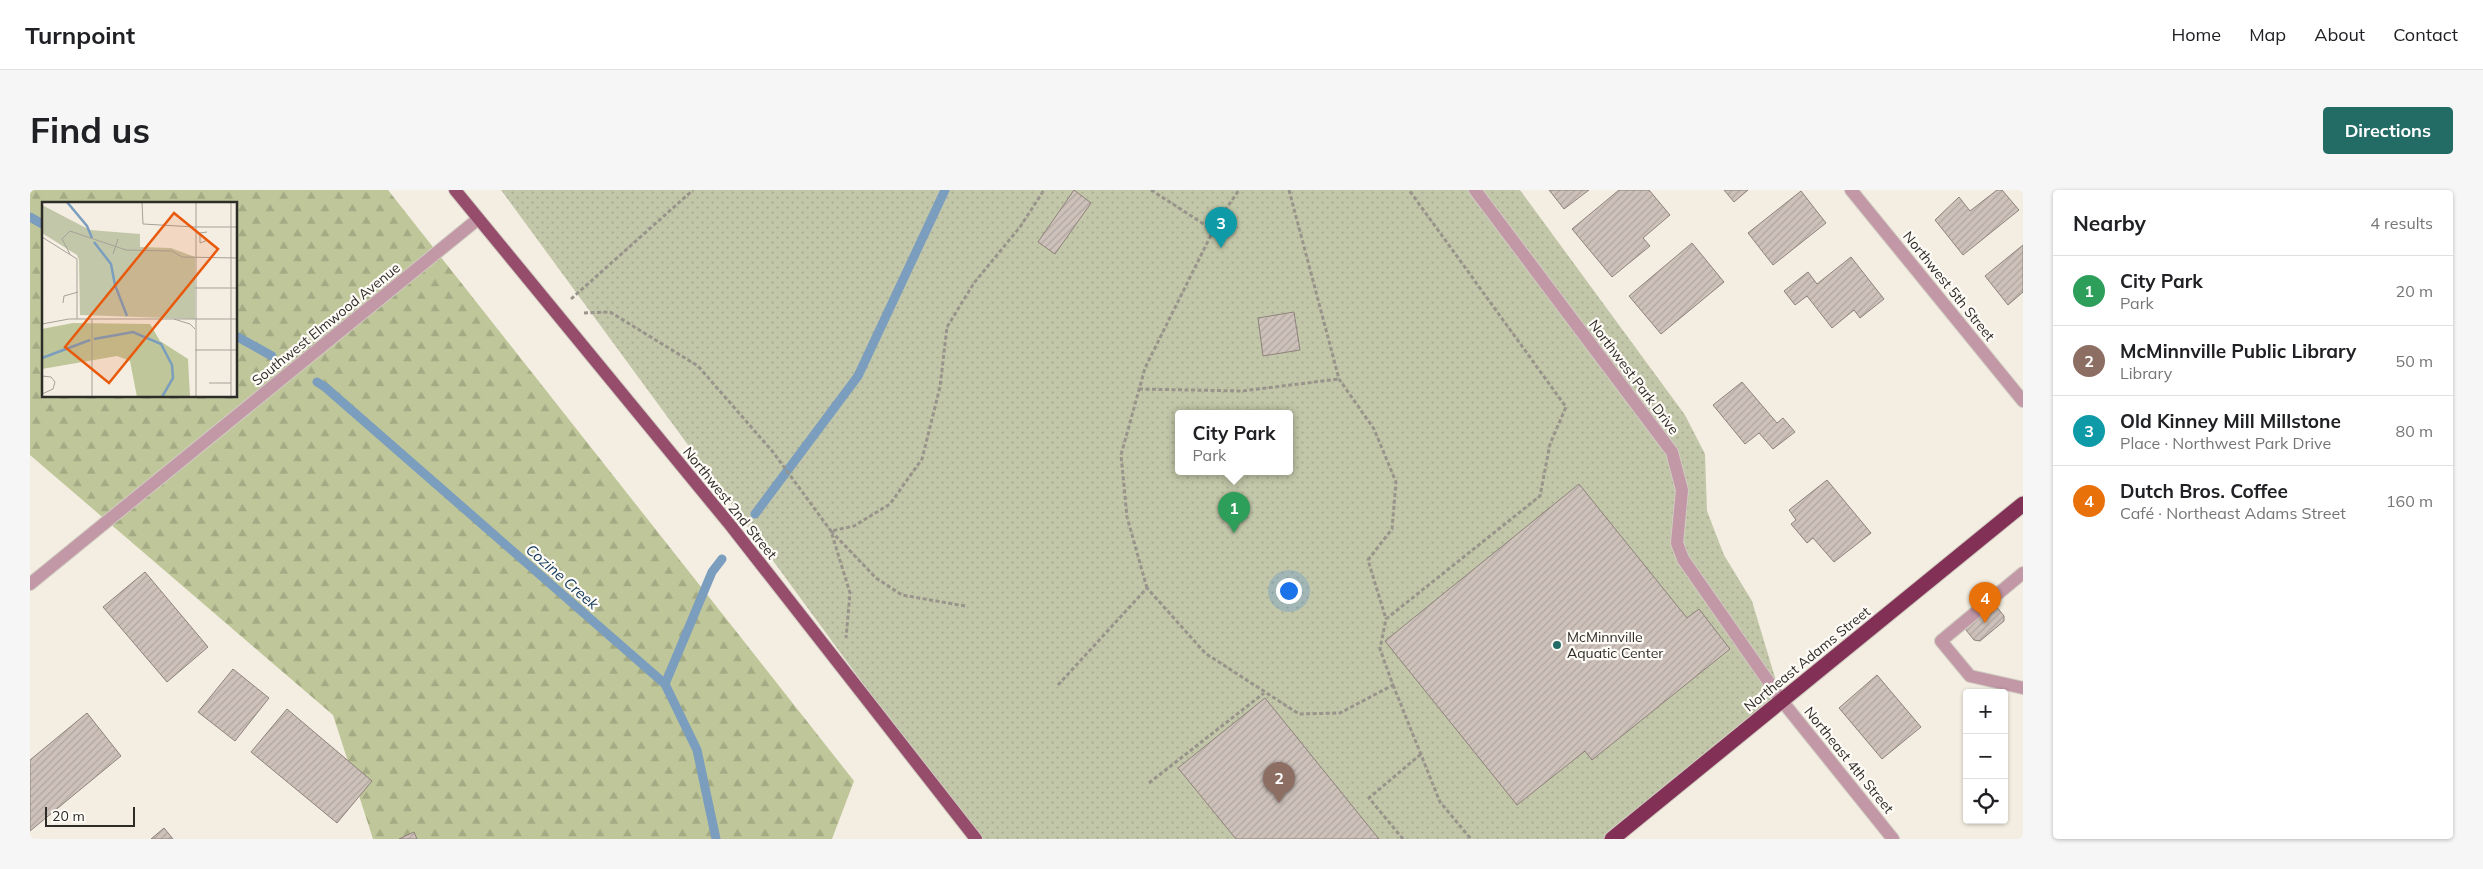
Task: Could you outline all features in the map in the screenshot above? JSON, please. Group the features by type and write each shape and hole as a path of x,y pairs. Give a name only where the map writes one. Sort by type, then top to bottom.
{"highway":[{"name":"Northeast Adams Street","path":"1612,839 2023,504"}],"main road":[{"name":"Northwest 2nd Street","path":"455,190 731,526 976,839"}],"street":[{"name":"Northwest Park Drive","path":"1475,190 1672,452 1682,490 1677,543 1683,559 1782,701"},
{"name":"Northwest 5th Street","path":"1852,190 2023,402"},
{"name":"Southwest Elmwood Avenue","path":"30,584 478,219"},
{"path":"2023,573 1941,641 1970,676 2023,688"},
{"name":"Northeast 4th Street","path":"1782,701 1893,839"}],"path":[{"path":"556,313 693,190"},
{"path":"831,532 854,526 890,504 922,459 940,387 947,327 974,283 1020,227 1044,190"},
{"path":"1150,190 1213,230"},
{"path":"1239,190 1213,230 1145,368 1121,455 1127,517 1147,588 1205,653 1300,714 1340,713 1393,686"},
{"path":"1289,190 1339,379 1374,429 1396,482 1392,529 1368,560 1386,619 1380,649 1440,802 1470,839"},
{"path":"1386,619 1540,496 1550,444 1566,408 1410,190"},
{"path":"556,313 610,312 698,366 773,452 831,532 876,578 902,595 965,606"},
{"path":"1139,389 1242,391 1339,379"},
{"path":"831,532 850,593 844,670"},
{"path":"1058,685 1147,588"},
{"path":"1149,783 1264,692"},
{"path":"1403,839 1369,798 1421,754"}],"green space":[{"path":"30,190 388,190 854,781 832,839 373,839 333,715 30,455"},
{"path":"501,190 1520,190 1685,415 1705,454 1707,511 1724,555 1752,601 1782,701 1612,839 977,839"}],"building":[{"path":"1074,190 1091,203 1055,254 1038,242"},
{"path":"1549,190 1589,190 1564,209"},
{"path":"1619,190 1649,190 1670,215 1643,238 1650,246 1612,277 1572,229"},
{"path":"1724,190 1748,190 1734,202"},
{"path":"1997,190 2002,190 2019,210 1963,255 1935,220 1959,197 1970,211"},
{"path":"1801,191 1826,223 1773,265 1748,233"},
{"path":"1692,243 1724,282 1661,334 1629,296"},
{"path":"2023,245 2023,292 2008,305 1985,276"},
{"path":"1851,257 1884,299 1860,318 1854,310 1832,328 1807,296 1795,305 1784,291 1808,272 1817,284"},
{"path":"1294,312 1300,350 1263,356 1258,318"},
{"path":"1742,382 1777,423 1783,418 1795,432 1773,449 1759,433 1745,444 1713,405"},
{"path":"1827,480 1871,533 1834,562 1813,538 1807,543 1791,524 1796,520 1789,510"},
{"name":"McMinnville Aquatic Center","path":"1579,484 1687,618 1699,609 1730,649 1592,760 1585,751 1517,805 1385,641"},
{"path":"145,572 208,647 167,682 103,607"},
{"path":"1989,605 1995,605 2004,616 2004,621 1980,641 1974,640 1966,630 1966,624"},
{"path":"233,669 269,698 235,741 198,712"},
{"path":"1877,675 1921,727 1882,759 1839,708"},
{"path":"1265,698 1379,839 1236,839 1178,768"},
{"path":"287,709 372,781 337,823 251,752"},
{"path":"87,713 121,756 30,831 30,760"},
{"path":"164,828 173,839 151,839"},
{"path":"414,832 417,839 399,839"}],"waterway":[{"path":"755,514 858,376 945,190"},
{"name":"Cozine Creek","path":"30,217 42,224"},
{"name":"Cozine Creek","path":"238,337 272,356"},
{"name":"Cozine Creek","path":"317,382 665,684 697,750 716,839"},
{"path":"665,684 712,572 722,559"}],"place":[{"name":"Old Kinney Mill Millstone","path":"1221,248"},
{"name":"City Park","path":"1234,533"},
{"name":"Dutch Bros. Coffee","path":"1985,623"},
{"name":"McMinnville Aquatic Center","path":"1557,645"},
{"name":"McMinnville Public Library","path":"1279,803"}]}
